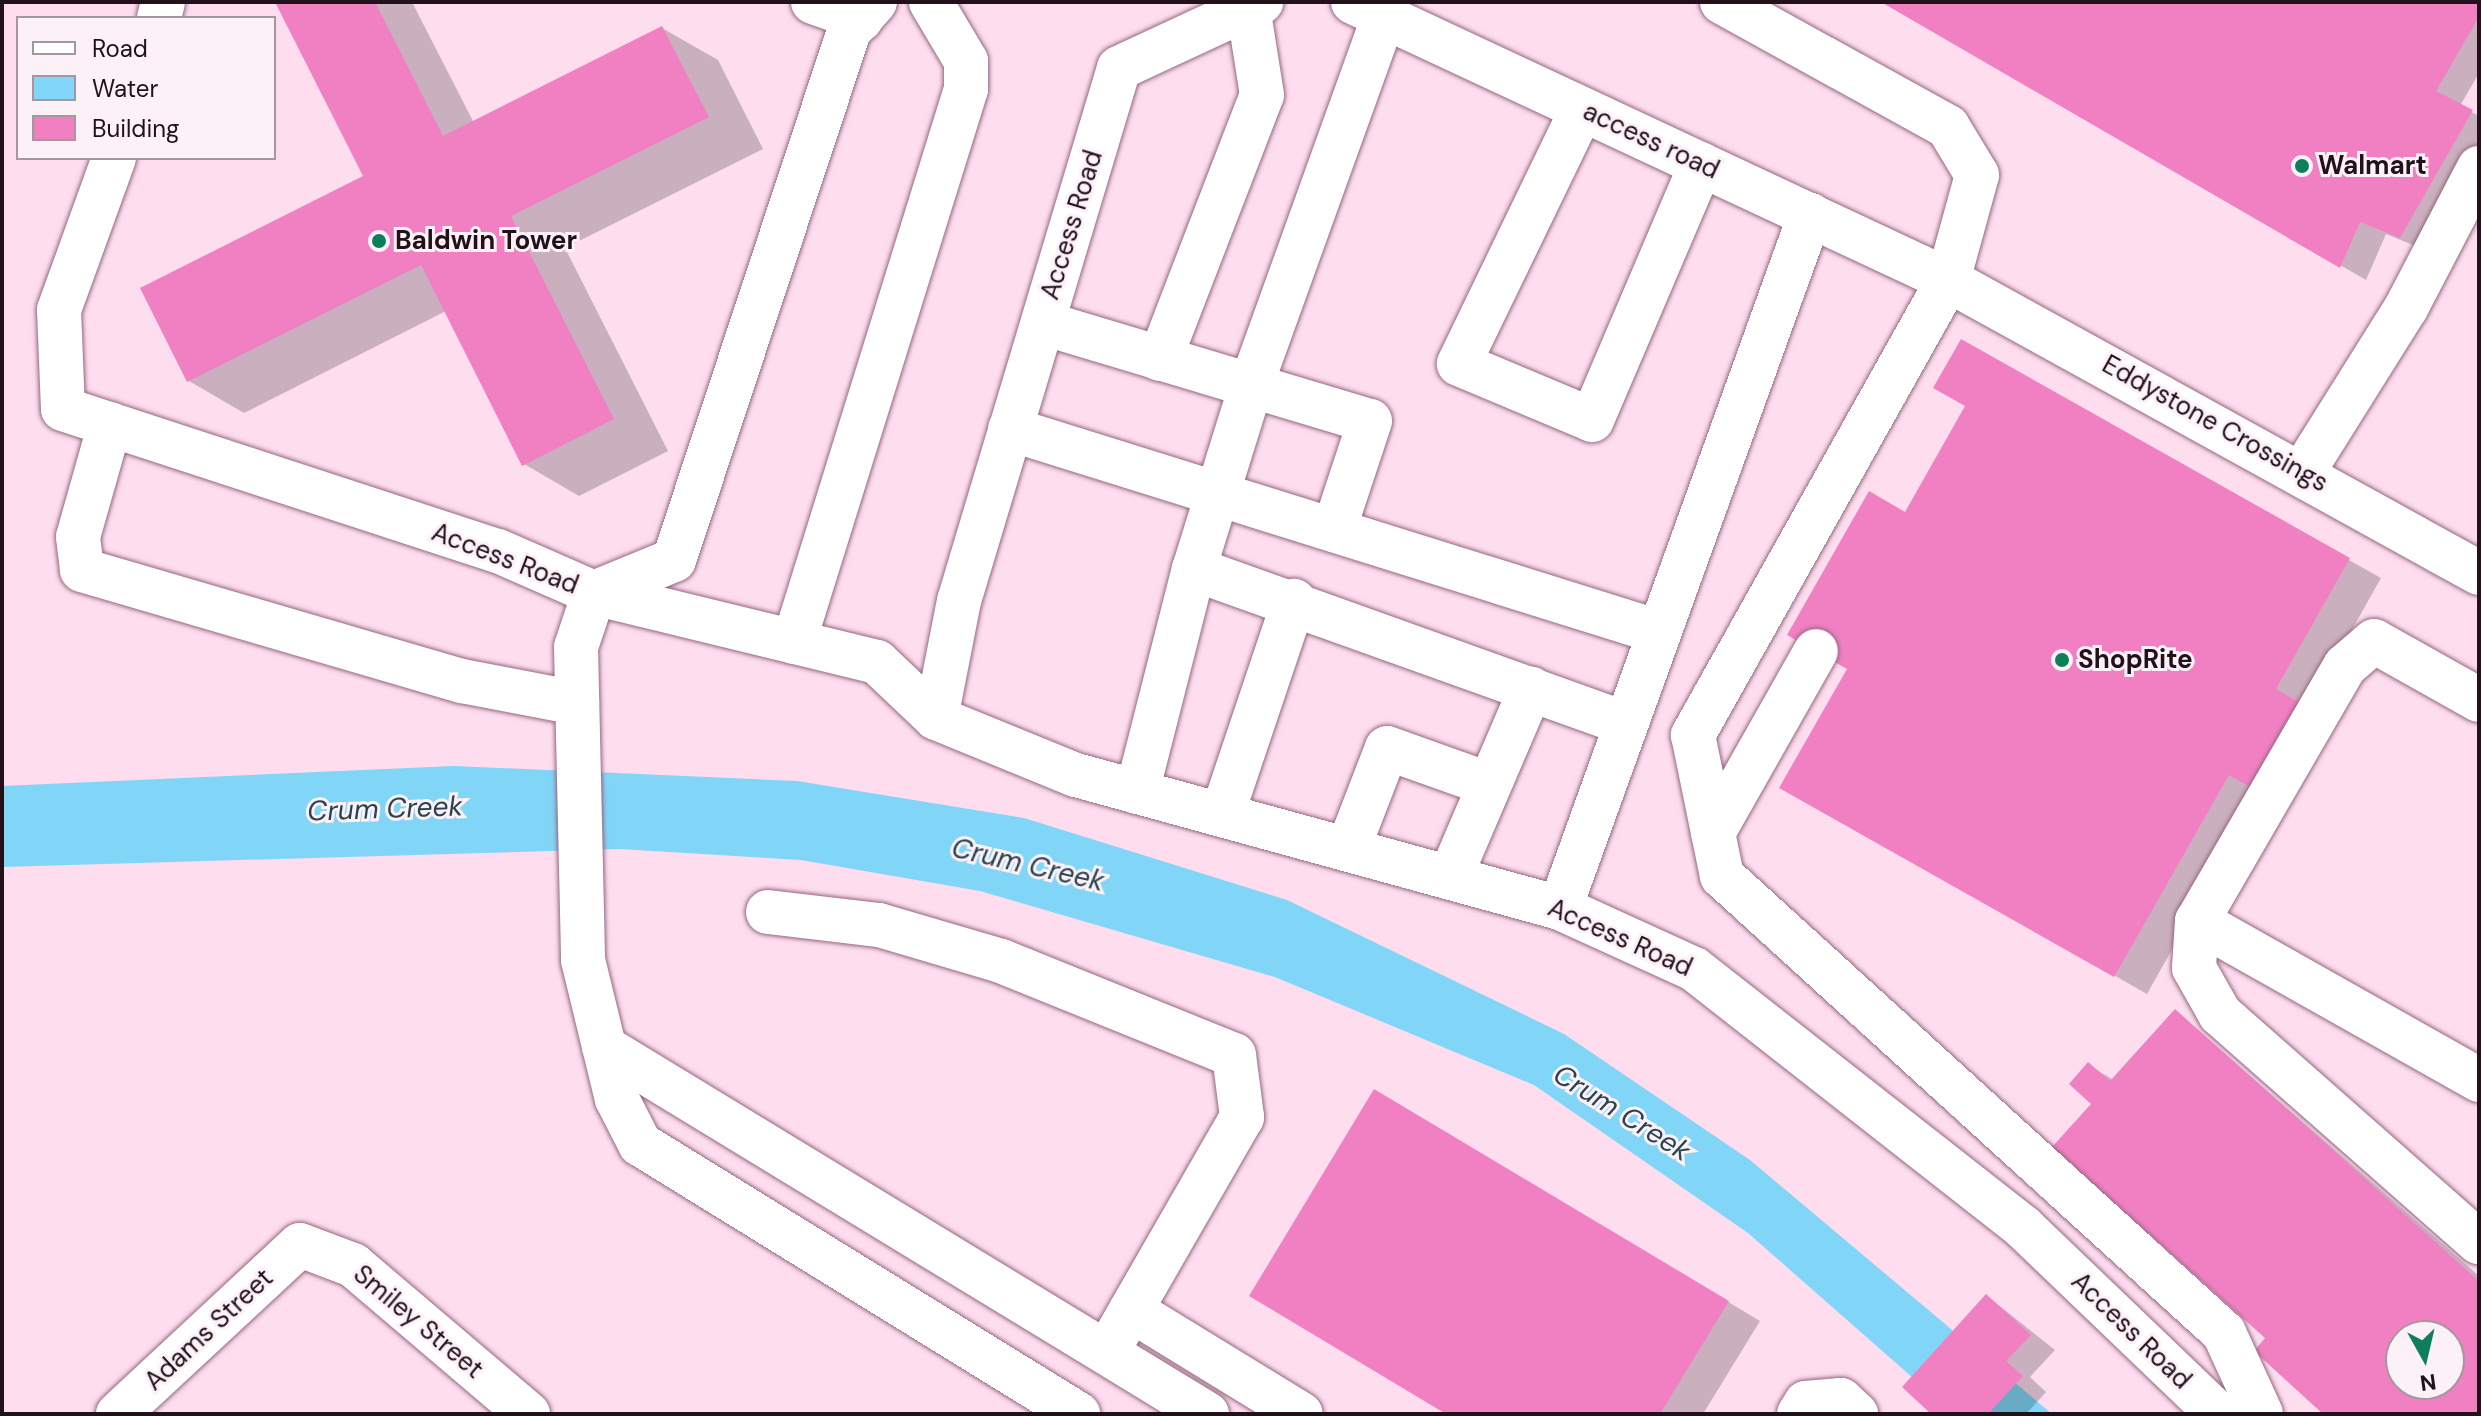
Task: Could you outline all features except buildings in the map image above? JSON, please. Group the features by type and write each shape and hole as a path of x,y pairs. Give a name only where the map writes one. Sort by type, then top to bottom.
{"street":[{"path":"813,2 868,10"},
{"path":"794,642 966,89 966,61 931,2"},
{"path":"1722,2 1948,127 1977,175 1948,280 1693,735 1722,876 2224,1333 2261,1414"},
{"path":"1160,359 1262,95 1254,5"},
{"name":"Access Road","path":"936,718 959,601 1119,68 1254,5"},
{"path":"1137,792 1194,569 1369,9"},
{"name":"access road","path":"1369,9 1948,280"},
{"path":"868,10 849,31 674,560 594,593 576,647 584,863 583,960 626,1126 640,1144 1078,1414"},
{"path":"1582,109 1459,364 1592,420 1701,164"},
{"name":"Access Road","path":"113,160 59,310 63,409 498,551 594,593 877,662 936,718 1137,792 1451,875 1560,908 1694,969 2023,1227 2218,1414"},
{"path":"2303,472 2406,308 2479,168"},
{"path":"1560,908 1623,723 1810,215"},
{"name":"Eddystone Crossings","path":"1948,280 2303,472 2479,573"},
{"path":"1043,323 1370,421 1334,530"},
{"path":"110,424 78,537 82,570 462,681 579,723"},
{"path":"1010,429 1659,632"},
{"path":"1194,569 1294,601 1623,723"},
{"path":"1222,815 1294,601"},
{"path":"2479,700 2374,641 2345,666 2197,921 2194,968 2220,1014 2479,1242"},
{"path":"1713,833 1816,651"},
{"path":"1451,875 1531,688"},
{"path":"1348,849 1387,748 1488,784"},
{"path":"768,912 879,925 1001,961 1234,1055 1242,1117 1107,1352"},
{"path":"2197,921 2479,1080"},
{"path":"604,1047 1207,1414"},
{"name":"Adams Street","path":"118,1414 300,1245"},
{"name":"Smiley Street","path":"300,1245 353,1265 528,1414"},
{"path":"1131,1310 1301,1414"},
{"path":"1803,1408 1841,1400 1856,1414"}],"water":[{"name":"Crum Creek","path":"454,766 797,781 1024,818 1287,900 1564,1034 1750,1160 2052,1414 1954,1414 1748,1233 1534,1085 1275,977 980,891 801,860 620,849 2,867 2,786"}],"place":[{"name":"Walmart","path":"2302,166"},
{"name":"Baldwin Tower","path":"379,241"},
{"name":"ShopRite","path":"2062,660"}]}
